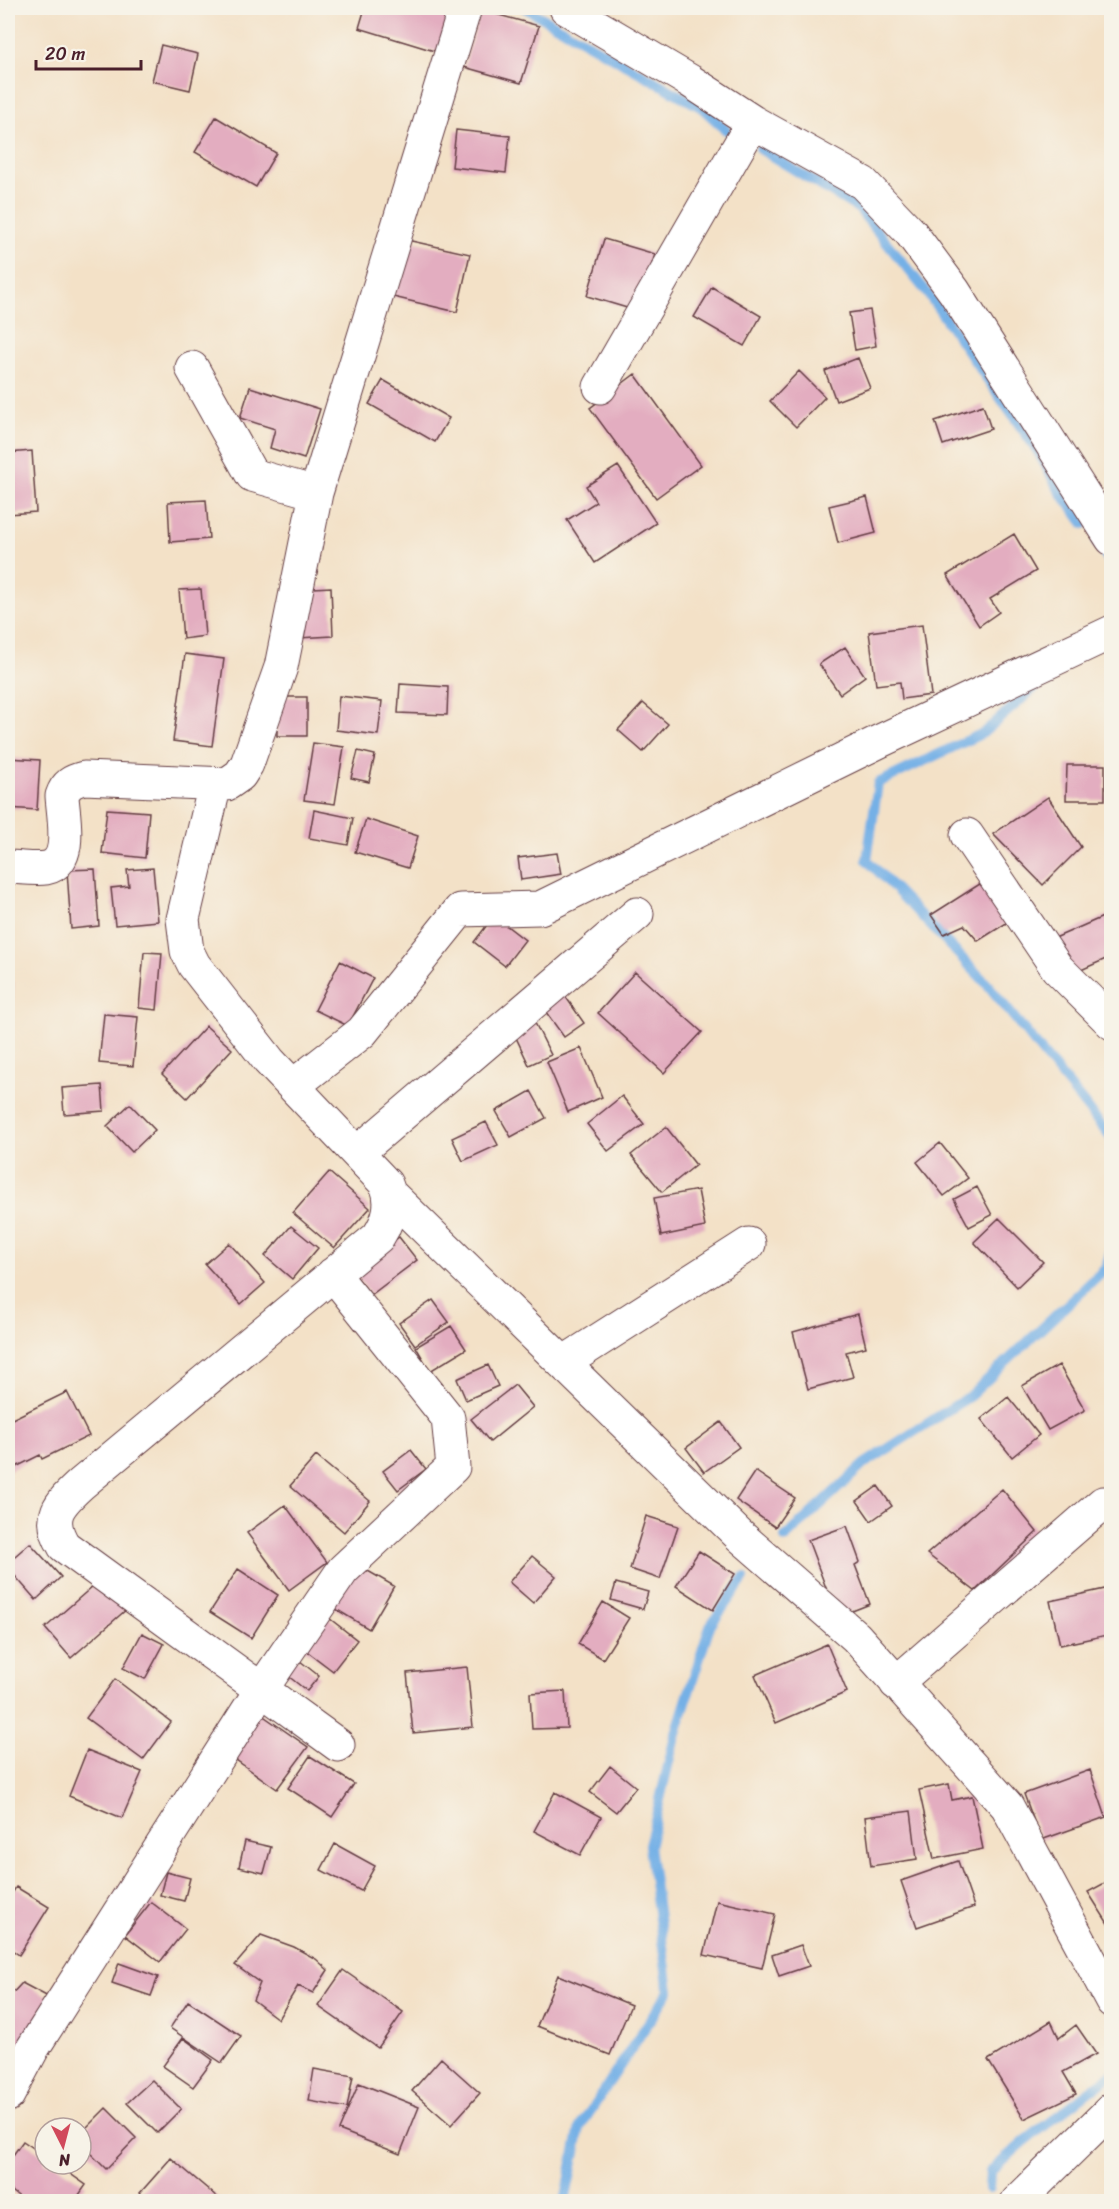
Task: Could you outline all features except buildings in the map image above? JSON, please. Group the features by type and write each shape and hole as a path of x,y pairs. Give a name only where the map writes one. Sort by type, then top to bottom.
{"street":[{"path":"8,867 43,868 50,867 58,861 65,847 62,796 65,788 75,780 84,778 227,784 236,779 247,764 281,667 316,494 465,8"},
{"path":"566,8 690,81 753,122 863,183 911,233 954,291 1112,539"},
{"path":"600,387 753,122"},
{"path":"192,368 252,475 316,494"},
{"path":"293,1086 362,1032 460,910 540,909 878,742 1112,632"},
{"path":"215,784 183,919 187,951 194,965 269,1061 386,1184 390,1194 390,1209 386,1224 378,1237 81,1484 60,1505 55,1517 57,1536 64,1546 338,1745"},
{"path":"967,835 1057,968 1112,1023"},
{"path":"357,1153 637,914"},
{"path":"390,1194 739,1535 856,1637 1007,1806 1112,2001"},
{"path":"563,1363 749,1244"},
{"path":"8,2095 33,2048 261,1690 343,1570 453,1467 448,1418 333,1274"},
{"path":"896,1683 1103,1503"},
{"path":"1017,2202 1112,2109"}],"waterway":[{"path":"525,8 702,108 726,130"},
{"path":"760,149 859,209 925,290 1038,452 1059,490 1084,524"},
{"path":"1097,542 1112,565"},
{"path":"1045,679 983,733 878,783 867,860 988,985 1112,1139"},
{"path":"785,1538 864,1464 970,1396 1106,1268 1112,1246"},
{"path":"565,2202 580,2127 669,1991 649,1846 675,1736 710,1626 744,1578"},
{"path":"989,2189 990,2172 1025,2141 1112,2074"}]}
